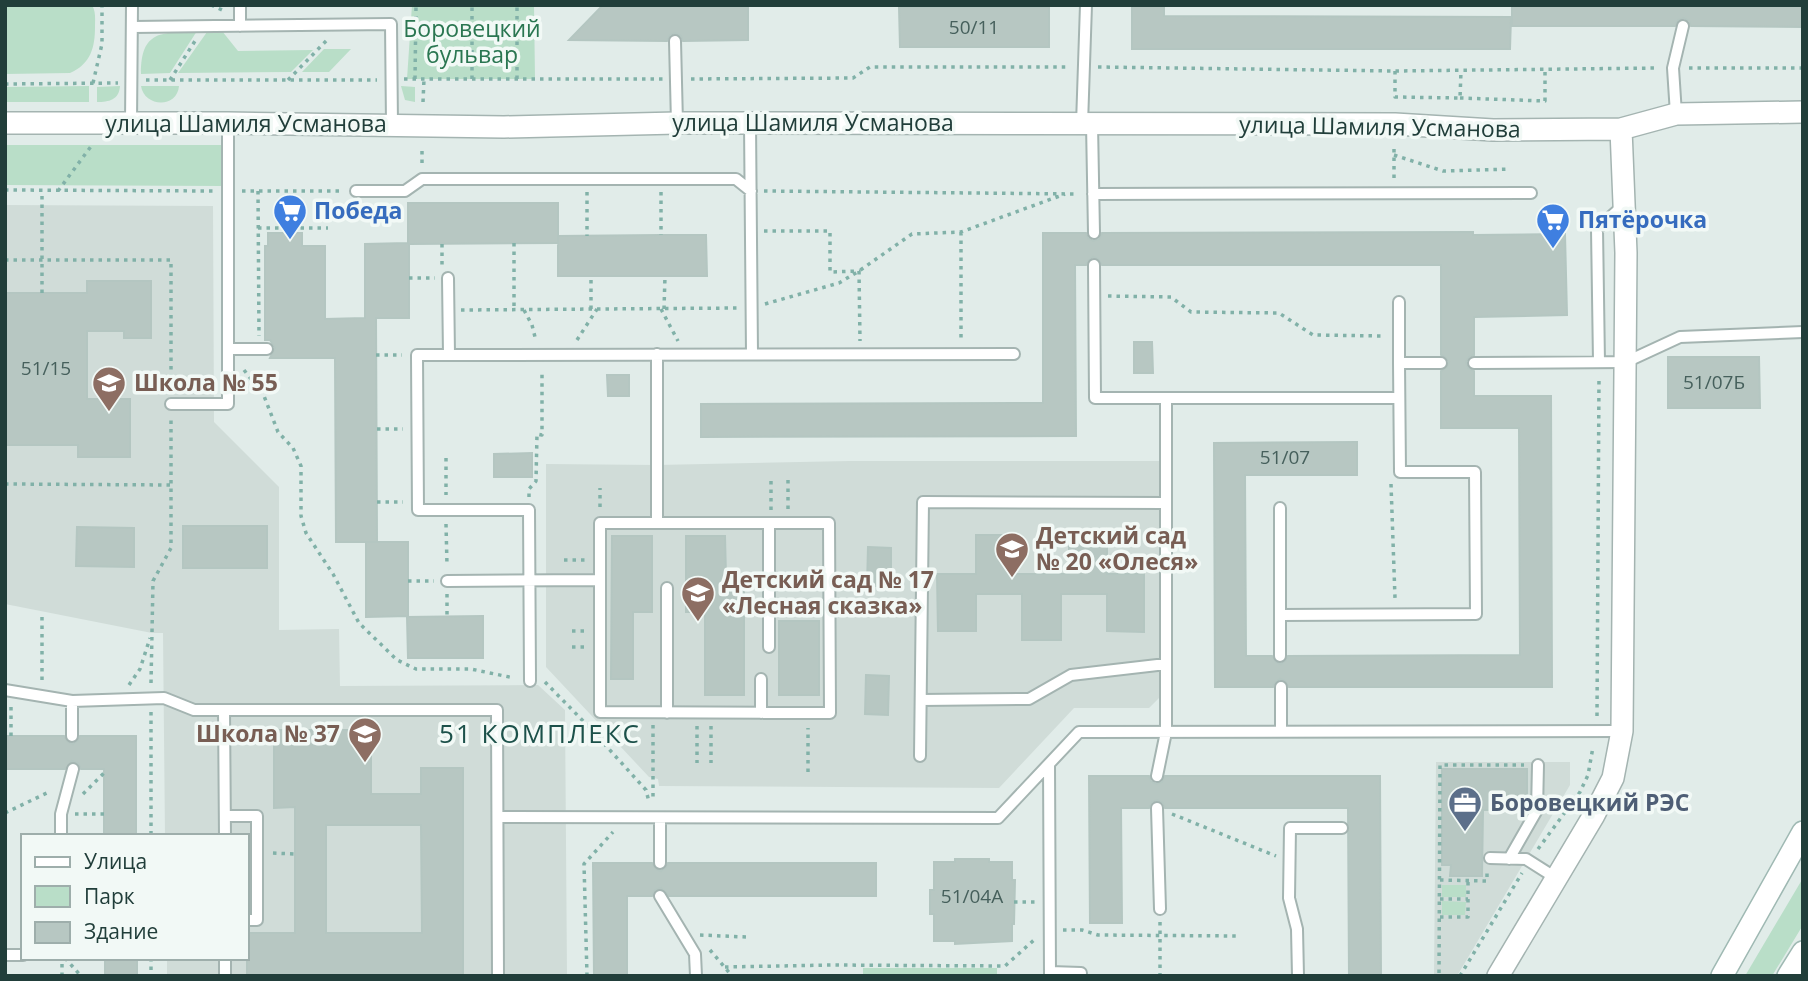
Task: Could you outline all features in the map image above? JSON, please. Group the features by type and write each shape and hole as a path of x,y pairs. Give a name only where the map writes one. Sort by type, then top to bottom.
{"street":[{"name":"улица Шамиля Усманова","path":"5,123 504,127 677,123 1407,124 1493,130 1621,129 1676,114 1803,112"},
{"path":"1498,976 1594,815 1613,778 1622,731 1626,362 1621,129"},
{"path":"1723,972 1803,832"},
{"path":"1788,976 1803,952"}],"lane":[{"path":"131,123 132,5"},
{"path":"240,5 240,26"},
{"path":"1086,5 1082,67 1094,233"},
{"path":"133,27 391,24 393,125"},
{"path":"1676,114 1673,68 1683,26"},
{"path":"675,41 677,123"},
{"path":"171,404 228,404 228,123"},
{"path":"750,123 752,354"},
{"path":"356,191 405,191 422,179 736,179 751,191"},
{"path":"1093,194 1531,193"},
{"path":"1599,362 1597,229 1624,205"},
{"path":"1094,265 1095,398 1399,398"},
{"path":"446,278 449,355"},
{"path":"1280,615 1476,614 1475,472 1400,472 1399,302"},
{"path":"1474,363 1626,362 1679,337 1803,332"},
{"path":"228,349 267,349"},
{"path":"657,354 657,523"},
{"path":"530,681 529,510 418,510 417,355 1014,354"},
{"path":"1399,363 1441,363"},
{"path":"1157,776 1166,732 1166,398"},
{"path":"920,757 923,502 1166,503"},
{"path":"1280,508 1280,656"},
{"path":"600,523 657,523 829,523 830,713 600,712 600,523"},
{"path":"769,647 770,523"},
{"path":"447,580 600,580"},
{"path":"667,588 667,713"},
{"path":"921,700 1029,698 1071,675 1166,664"},
{"path":"761,679 761,713"},
{"path":"1281,687 1281,731"},
{"path":"8,690 72,701 164,698 194,710 498,710 498,976"},
{"path":"72,701 72,736"},
{"path":"225,710 225,834"},
{"path":"498,817 998,818 1079,732 1622,731"},
{"path":"1049,764 1050,974 1081,973"},
{"path":"1509,859 1537,810 1538,765"},
{"path":"61,834 61,814 73,769"},
{"path":"1157,808 1160,909"},
{"path":"225,816 257,816 257,920 248,920"},
{"path":"657,818 660,863"},
{"path":"1297,976 1297,929 1289,898 1290,828 1342,828"},
{"path":"1489,863 1526,859 1556,878"},
{"path":"660,896 695,954 696,976"}],"path":[{"path":"93,83 102,44 102,5"},
{"path":"415,5 415,79"},
{"path":"472,5 472,79"},
{"path":"517,5 517,79"},
{"path":"288,80 343,24"},
{"path":"170,80 205,26"},
{"path":"400,79 853,78 870,68 1082,67 1395,71 1803,68"},
{"path":"1395,71 1395,99 1545,101 1545,71"},
{"path":"1460,98 1461,71"},
{"path":"424,79 424,102"},
{"path":"5,83 382,80"},
{"path":"58,191 92,145"},
{"path":"422,147 422,162"},
{"path":"1394,149 1395,192"},
{"path":"1394,155 1443,171 1510,169"},
{"path":"587,179 587,236"},
{"path":"661,179 661,235"},
{"path":"5,190 209,191"},
{"path":"42,191 42,293"},
{"path":"244,191 356,191"},
{"path":"258,191 259,337"},
{"path":"751,191 1093,194"},
{"path":"258,228 328,228"},
{"path":"751,231 830,231 830,272 859,271 860,354"},
{"path":"961,232 961,354"},
{"path":"514,243 514,310"},
{"path":"409,278 446,278 442,244"},
{"path":"5,260 171,260 171,548 153,581 151,834"},
{"path":"591,276 591,309"},
{"path":"664,276 663,309 685,354"},
{"path":"1094,295 1171,297 1191,312 1279,313 1313,335 1399,336"},
{"path":"567,355 597,309"},
{"path":"228,349 264,396 278,432 293,448 301,466 301,516 306,533 333,574 359,623 397,660 416,669 471,669 530,681 543,680 646,790 657,818"},
{"path":"376,355 417,355"},
{"path":"1597,718 1599,362"},
{"path":"529,510 529,489 536,481 537,434 542,435 542,370"},
{"path":"377,429 418,429"},
{"path":"446,458 446,510"},
{"path":"1395,614 1391,482 1400,472"},
{"path":"770,523 772,480"},
{"path":"788,480 788,523"},
{"path":"5,485 171,485"},
{"path":"600,488 600,523"},
{"path":"377,502 418,502"},
{"path":"564,560 600,560"},
{"path":"408,581 447,580"},
{"path":"42,615 42,695"},
{"path":"115,699 140,669 152,633"},
{"path":"8,690 11,736"},
{"path":"653,713 657,818"},
{"path":"697,713 697,763"},
{"path":"711,713 711,763"},
{"path":"808,713 808,772"},
{"path":"1439,973 1440,765 1538,765"},
{"path":"5,813 70,782"},
{"path":"1157,808 1290,861"},
{"path":"61,814 104,814"},
{"path":"587,976 584,864 626,817"},
{"path":"257,853 295,853"},
{"path":"1440,880 1487,881 1489,863"},
{"path":"1440,917 1468,917 1468,881"},
{"path":"1440,899 1468,899"},
{"path":"1014,902 1049,902"},
{"path":"1160,909 1160,976"},
{"path":"725,967 1005,966 1045,930 1082,930 1098,935 1238,936"},
{"path":"684,935 746,937"},
{"path":"698,935 732,976"},
{"path":"65,960 81,976"}],"shaded area":[{"path":"5,205 213,206 214,422 279,487 279,630 339,629 340,686 538,685 565,710 567,976 167,976 167,960 248,960 248,834 165,834 163,633 5,604"},
{"path":"1173,461 1173,698 1159,698 1149,708 1074,708 999,788 659,786 658,779 649,777 546,667 546,464"},
{"path":"1436,762 1570,762 1570,785 1457,976 1434,976"}],"green space":[{"path":"5,5 92,5 95,34 93,48 87,60 70,73 5,74"},
{"name":"Боровецкий бульвар","path":"412,5 534,5 535,79 407,79"},
{"path":"197,31 170,73 141,74 145,49 155,37 173,32"},
{"path":"222,31 238,51 313,50 291,72 178,73 207,32"},
{"path":"324,49 351,49 329,72 302,72"},
{"path":"89,86 89,102 5,102 5,87"},
{"path":"120,86 113,99 97,102 97,87"},
{"path":"141,86 179,86 173,99 160,103 148,98"},
{"path":"401,86 415,87 415,102 405,100"},
{"path":"5,145 222,145 223,186 5,185"},
{"path":"1803,878 1803,925 1772,976 1745,976"},
{"path":"1442,885 1466,885 1466,897 1442,897"},
{"path":"1442,901 1466,902 1465,915 1442,915"},
{"path":"863,968 997,968 997,976 863,976"}],"building":[{"path":"603,5 748,5 748,40 683,41 681,36 675,33 670,35 667,41 569,40"},
{"path":"1132,5 1164,5 1164,16 1511,17 1510,49 1132,49"},
{"path":"1512,5 1803,5 1803,27 1691,26 1684,18 1678,20 1675,26 1512,26"},
{"path":"899,7 1049,7 1049,47 900,47"},
{"path":"408,203 558,203 558,243 409,244 409,318 376,318 377,542 408,542 408,616 366,617 366,542 336,542 335,358 270,358 275,348 270,340 265,340 265,246 268,246 268,233 302,233 302,246 325,246 325,319 365,318 365,244 408,243"},
{"path":"1473,232 1473,235 1565,234 1567,315 1474,317 1474,355 1466,362 1468,368 1474,371 1474,396 1551,396 1552,687 1289,687 1280,679 1273,687 1215,687 1214,443 1357,442 1357,475 1245,475 1246,656 1272,656 1281,664 1288,656 1520,655 1519,428 1441,428 1441,371 1449,362 1441,355 1441,265 1102,265 1093,257 1086,265 1075,265 1076,436 701,437 701,404 1043,403 1043,233 1086,233 1093,241 1099,239 1102,233"},
{"path":"706,235 707,276 558,276 558,236"},
{"path":"87,281 151,281 151,338 124,338 124,331 87,331 87,399 130,399 130,457 78,457 78,445 5,445 5,293 87,293"},
{"path":"1134,342 1152,342 1153,373 1134,373"},
{"path":"1668,357 1759,357 1760,408 1668,408"},
{"path":"607,375 629,375 629,396 608,396"},
{"path":"532,453 532,477 494,477 494,454"},
{"path":"183,526 267,526 267,568 183,568"},
{"path":"77,527 134,528 134,567 76,566"},
{"path":"976,535 1014,535 1014,574 1069,574 1069,535 1107,535 1107,574 1144,574 1144,632 1107,631 1107,594 1061,594 1061,640 1022,640 1022,594 976,594 976,631 938,631 937,574 976,574"},
{"path":"612,536 652,536 652,612 633,612 633,679 611,679"},
{"path":"686,536 725,536 726,576 744,576 744,695 705,695 705,612 686,612"},
{"path":"868,547 891,548 891,586 867,586"},
{"path":"483,616 483,658 408,658 407,617"},
{"path":"779,621 819,621 819,695 779,695"},
{"path":"866,675 889,676 888,715 865,714"},
{"path":"274,730 371,730 371,794 421,794 421,768 463,768 463,975 247,975 248,933 295,933 295,807 274,808","holes":["326,825 421,825 422,933 326,933"]},
{"path":"5,736 64,736 73,744 80,736 136,736 136,834 104,834 104,769 81,769 78,763 72,761 65,769 5,769"},
{"path":"1442,769 1527,769 1527,810 1483,810 1482,876 1450,876 1451,865 1442,865"},
{"path":"1089,776 1149,776 1156,784 1162,782 1165,776 1380,776 1381,976 1349,976 1348,808 1165,808 1163,803 1157,800 1152,802 1149,808 1121,808 1122,923 1090,923"},
{"path":"955,859 1012,862 1012,880 1015,880 1012,941 955,944 955,941 934,941 934,914 930,914 930,890 934,890 934,862 955,862"},
{"path":"593,863 652,863 661,871 668,863 876,863 876,896 669,896 661,888 655,890 652,896 627,896 627,976 594,976"},
{"path":"105,960 137,960 137,976 105,976"}],"place":[{"name":"Победа","path":"290,241"},
{"name":"Пятёрочка","path":"1553,250"},
{"name":"Школа № 55","path":"109,413"},
{"name":"Детский сад № 20 «Олеся»","path":"1012,579"},
{"name":"Детский сад № 17 «Лесная сказка»","path":"698,623"},
{"name":"Школа № 37","path":"365,764"},
{"name":"Боровецкий РЭС","path":"1465,833"}],"district":[{"name":"51 КОМПЛЕКС","path":"540,734"}]}
